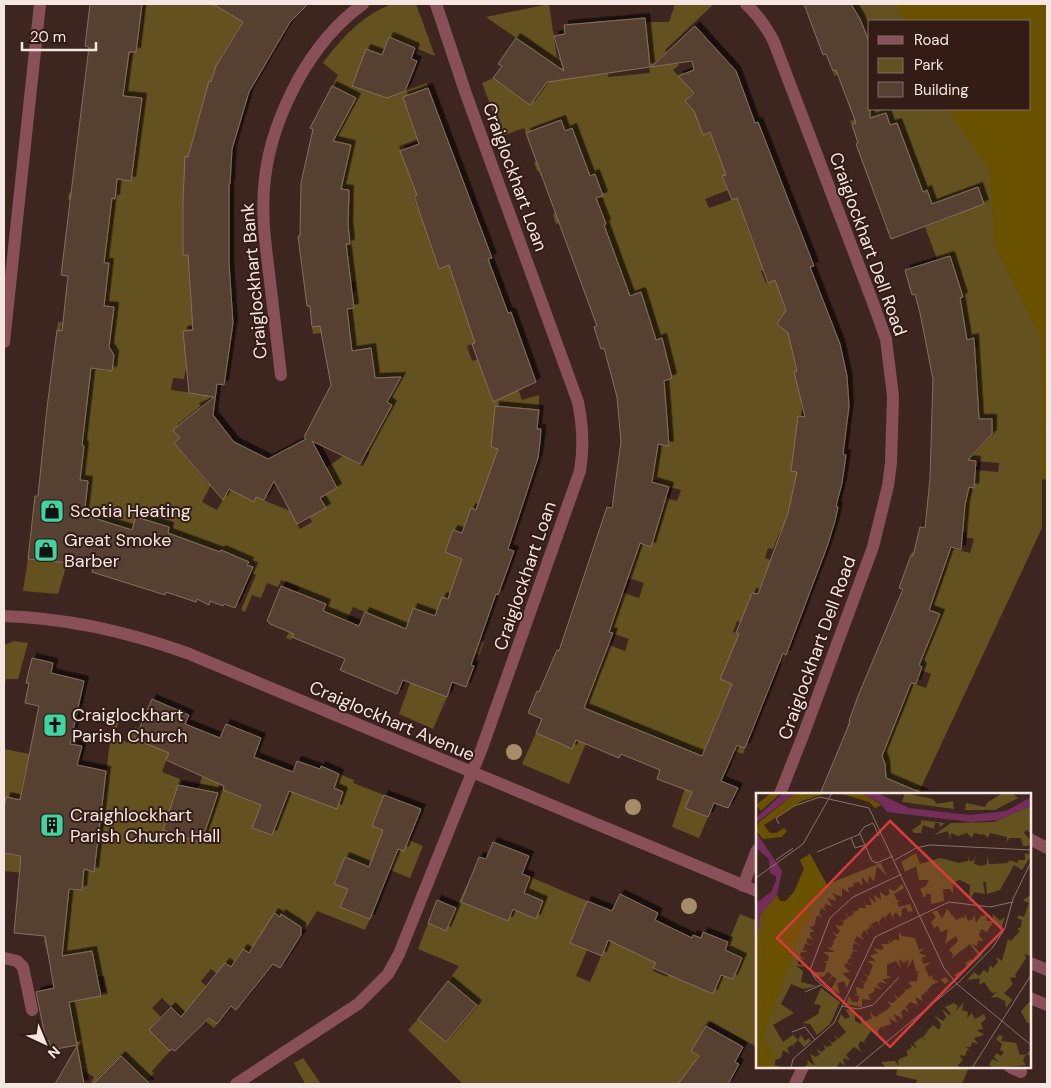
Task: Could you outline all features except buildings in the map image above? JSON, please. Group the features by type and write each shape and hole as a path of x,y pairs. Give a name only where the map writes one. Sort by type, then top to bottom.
{"street":[{"path":"4,342 40,4"},
{"name":"Craiglockhart Bank","path":"280,375 264,227 264,194 267,164 286,103 311,58 331,31 363,4"},
{"name":"Craiglockhart Loan","path":"236,1084 352,1008 388,974 400,954 496,711 580,471 582,424 572,381 466,94 436,4"},
{"name":"Craiglockhart Dell Road","path":"746,4 766,28 774,42 865,282 886,339 893,396 891,463 888,486 873,547 780,793"},
{"name":"Craiglockhart Avenue","path":"4,616 74,623 106,629 159,644 216,665 756,891"},
{"path":"1031,840 1047,848"},
{"path":"743,886 756,853"},
{"path":"4,958 17,961 23,967 32,1010"},
{"path":"1032,964 1047,970"},
{"path":"1031,998 1047,1005"},
{"path":"795,1084 803,1068"}],"green space":[{"path":"124,4 238,4 232,15 243,21 222,55 258,77 214,74 188,157 186,157 183,202 229,205 229,217 192,217 184,255 229,255 229,266 189,270 193,330 183,331 184,342 231,338 229,351 190,345 184,379 173,378 171,390 215,396 199,403 201,407 173,430 180,438 174,443 208,484 234,441 202,502 217,510 229,489 254,501 256,497 290,511 300,529 312,522 277,454 282,451 315,514 325,509 320,498 337,488 326,468 343,456 363,466 370,452 310,425 315,415 371,444 392,405 387,402 400,377 375,378 371,348 352,351 348,332 322,338 321,333 313,334 312,327 347,309 354,308 352,293 356,292 355,281 306,287 349,265 346,244 350,243 305,235 348,199 349,190 330,188 343,181 351,145 312,137 313,129 336,136 356,98 332,86 338,75 323,63 337,45 371,14 392,4 416,4 435,56 389,37 382,55 379,95 386,98 427,83 428,88 403,98 414,130 443,130 399,146 415,189 459,179 413,197 417,207 422,205 475,222 429,239 439,269 457,262 456,279 454,280 465,314 504,301 506,306 486,313 480,341 467,346 472,361 485,357 485,381 491,398 518,389 522,400 539,395 539,410 504,407 519,453 480,511 471,508 465,526 477,538 453,530 445,552 462,559 449,600 442,597 435,615 413,608 409,640 380,618 353,607 346,621 323,611 326,603 309,597 291,640 286,638 289,632 283,629 299,587 281,580 278,587 267,583 261,598 252,595 245,612 241,610 256,575 245,570 248,562 221,551 200,600 197,600 204,583 195,580 206,547 177,536 164,545 169,527 136,517 129,539 111,534 113,524 102,521 99,530 68,560 58,594 23,591 28,559 80,480 84,446 44,441 82,442 89,385 54,380 71,366 108,371 114,360 110,349 95,347 96,336 57,330 58,322 111,329 114,308 104,306 109,263 71,259 65,242 106,247 110,214 89,211 68,199 69,193 115,199 117,179 131,181 133,168 119,166 120,136 138,138 140,121 121,118 128,56 88,51 89,47 136,52 140,22 133,5"},
{"path":"549,4 557,58 567,57 570,78 602,74 596,21 603,20 608,77 650,73 645,22 669,22 675,4 714,4 665,50 679,65 673,70 685,83 700,88 696,112 703,135 710,132 727,174 722,177 728,190 705,199 709,208 774,185 754,218 745,222 754,246 772,266 761,271 766,283 777,280 816,283 781,296 787,314 781,316 780,325 784,330 788,330 801,350 793,353 801,397 802,416 798,416 791,471 842,481 841,488 804,479 794,488 787,517 789,534 780,531 773,549 768,548 765,558 785,566 764,578 757,594 752,593 746,624 737,621 733,632 786,655 782,664 779,663 778,667 744,654 728,661 721,679 765,697 762,705 747,699 722,706 711,735 745,748 743,754 734,751 686,808 708,817 699,838 672,827 687,782 631,757 641,731 608,718 597,745 587,741 569,784 522,764 536,733 572,748 552,662 595,679 603,661 596,658 569,630 625,651 629,639 609,632 622,598 583,584 584,580 639,598 644,583 628,578 638,549 600,530 651,547 664,504 619,486 677,501 681,490 658,484 658,481 653,480 657,449 620,444 621,439 669,446 670,434 651,431 620,393 672,378 662,338 608,352 606,348 654,334 641,293 591,308 612,248 573,262 570,253 604,241 599,227 606,224 600,209 556,224 553,214 603,196 595,175 582,180 575,163 541,176 534,162 578,146 572,128 565,131 561,120 526,133 524,128 502,136 482,83 493,78 530,105 539,93 533,89 552,63 486,17"},
{"path":"851,4 1047,4 1047,480 1042,479 1042,528 918,793 897,793 901,785 866,770 885,767 884,761 872,756 878,740 847,728 849,721 890,737 901,707 861,691 909,682 926,688 931,674 921,670 922,667 891,655 922,639 929,642 940,615 920,607 933,599 944,567 911,555 912,552 930,556 933,544 970,553 974,539 966,537 967,533 959,531 967,487 974,488 975,470 998,472 999,463 933,457 970,438 988,439 992,434 992,424 988,419 979,419 979,405 934,408 970,388 978,387 976,369 929,357 978,347 976,338 964,340 919,310 962,297 950,256 937,259 925,227 953,216 932,204 927,190 897,202 866,164 863,164 860,156 903,140 890,125 885,113 852,125 850,121 854,120 853,115 868,110 1031,110 1031,20 868,20 868,40 858,14 840,22 853,7"},
{"path":"868,48 868,63 834,76 833,71 866,58"},
{"path":"431,624 484,642 479,655 455,647 422,687 447,697 433,729 399,714"},
{"path":"14,641 28,643 18,679 6,679 4,688 4,645"},
{"path":"113,717 120,720 113,736 128,743 135,727 166,740 162,750 169,753 162,772 180,779 163,830 201,843 191,809 211,751 230,759 218,788 261,805 252,828 272,835 288,791 327,805 339,774 354,780 353,783 384,795 372,826 383,830 379,841 404,851 409,840 423,846 410,878 390,870 388,874 345,857 334,883 348,889 340,907 370,919 365,930 317,911 305,930 282,915 280,917 274,913 269,921 275,925 251,949 259,960 243,949 236,958 263,977 255,986 225,963 217,974 211,969 201,981 206,986 192,1004 217,1024 214,1028 202,1018 192,1028 162,998 152,1008 161,1017 149,1030 170,1051 152,1071 154,1073 146,1081 121,1056 93,1084 90,1084 94,1077 76,1066 77,1045 69,1002 108,994 104,976 98,977 92,951 49,959 44,941 50,887 82,890 83,879 4,871 4,853 94,871"},
{"path":"4,749 29,754 21,791 43,796 41,804 4,797"},
{"path":"530,877 587,901 570,942 587,950 576,976 590,982 608,940 661,950 653,971 667,977 675,961 713,993 721,975 733,979 742,958 725,950 740,914 756,921 756,1046 708,1021 691,1051 698,1056 696,1059 700,1061 696,1069 691,1066 678,1084 463,1084 408,1030 418,1019 447,1042 477,1004 448,981 459,966 418,949 428,923 446,931 470,878 474,879 483,893 478,909 508,921 513,909 535,918 524,893"},
{"path":"303,1058 321,1084 305,1084 294,1063"},
{"path":"898,1068 969,1068 962,1084 916,1084 917,1080 896,1075"}],"shaded area":[{"path":"897,4 1047,4 1047,480 1042,478 1041,339 995,247 990,171 949,110 1031,110 1031,20 904,20"}],"place":[{"name":"Scotia Heating","path":"52,511"},
{"name":"Great Smoke Barber","path":"46,550"},
{"name":"Craiglockhart Parish Church","path":"55,725"},
{"name":"Craighlockhart Parish Church Hall","path":"52,825"}]}
